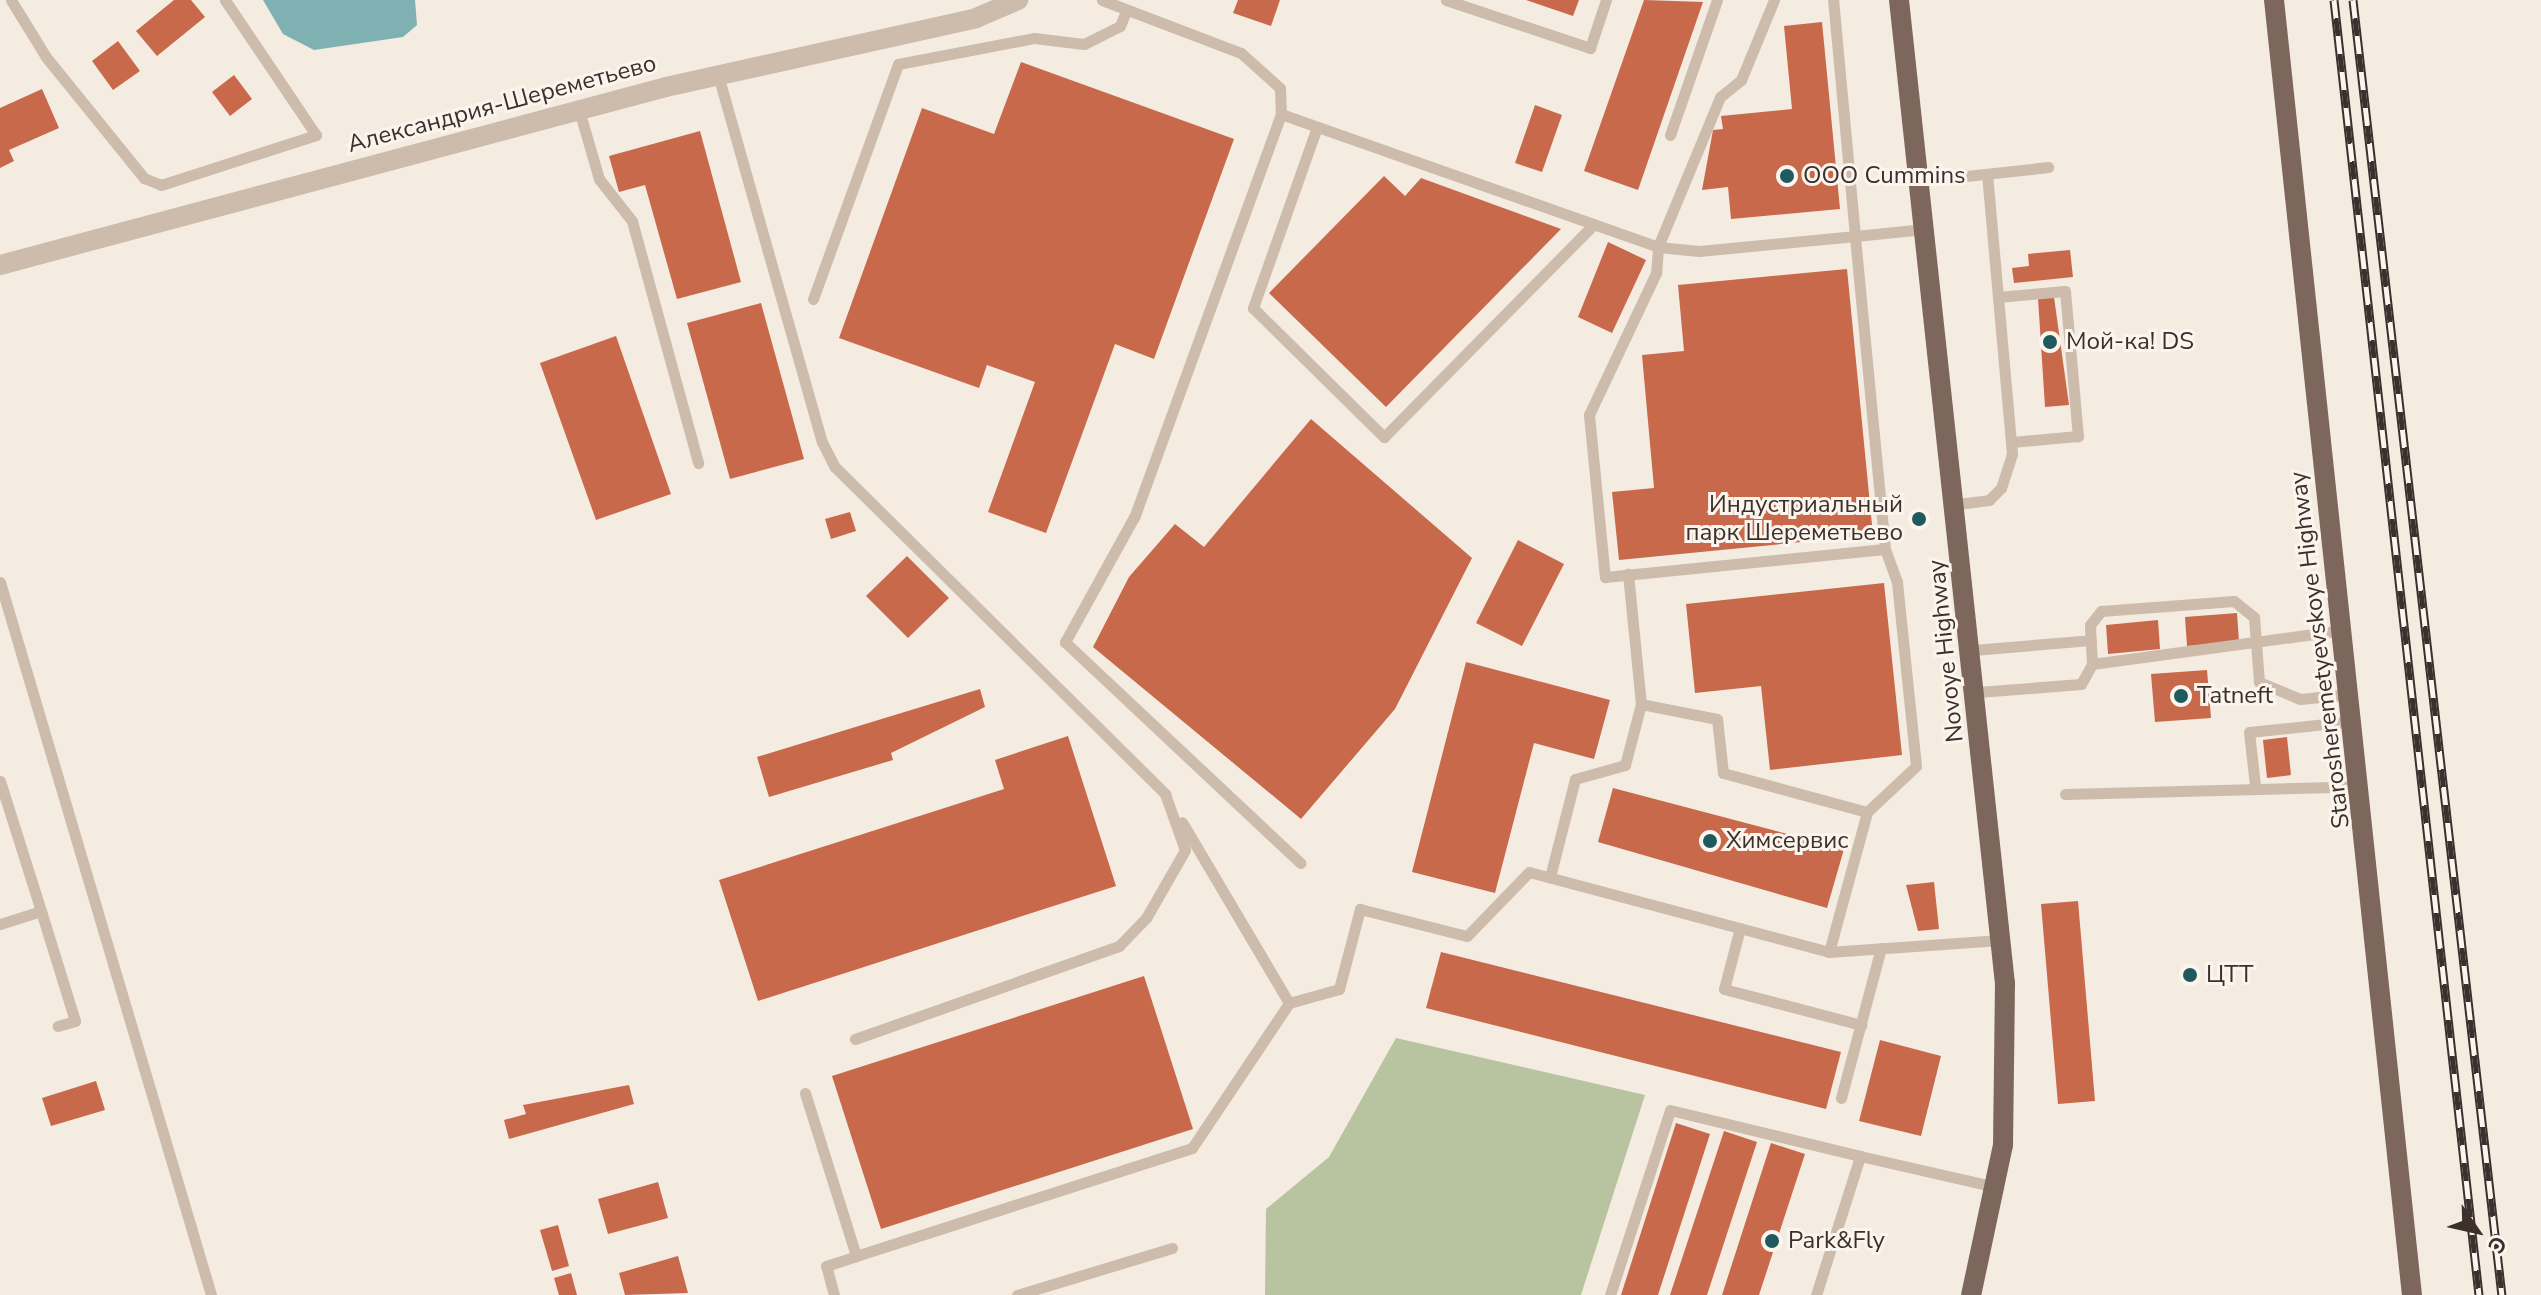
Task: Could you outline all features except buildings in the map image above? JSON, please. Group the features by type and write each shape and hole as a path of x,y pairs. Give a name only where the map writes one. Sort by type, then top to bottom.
{"main road":[{"name":"Novoye Highway","path":"1899,0 1978,692 2001,940 2009,1078 1996,1187 1971,1295"},
{"name":"Starosheremetyevskoye Highway","path":"2274,0 2361,786 2412,1295"}],"street":[{"name":"Александрия-Шереметьево","path":"0,265 579,110 718,75 976,18 1018,0"}],"lane":[{"path":"11,0 46,57 144,178 161,185 316,135 225,0"},
{"path":"1102,0 1241,53 1280,88 1281,114 1134,517 1065,642 1300,863"},
{"path":"1446,0 1590,48 1606,0"},
{"path":"1670,135 1717,0"},
{"path":"1774,0 1741,80 1720,97 1658,247 1656,273 1589,415 1605,577 1885,549"},
{"path":"1829,952 1867,812 1916,766 1897,582 1885,549 1833,0"},
{"path":"813,299 898,64 1034,38 1084,44 1120,26 1126,11"},
{"path":"718,75 822,442 835,467 1165,794 1289,1003"},
{"path":"579,110 599,179 632,221 698,463"},
{"path":"1281,114 1658,247 1699,251 1926,229"},
{"path":"1317,127 1253,308 1384,437 1594,224"},
{"path":"1920,181 2048,167"},
{"path":"1957,504 1989,500 2001,488 2011,442 1987,174"},
{"path":"1998,297 2065,291 2068,320 2078,436 2011,442"},
{"path":"1550,877 1575,779 1625,765 1641,704 1628,574"},
{"path":"0,582 211,1295"},
{"path":"1978,692 2081,684 2092,664 2090,625 2101,611 2234,601 2254,617 2259,682 2278,693 2300,699 2351,694"},
{"path":"2092,664 2256,647 2278,637 2344,630"},
{"path":"1973,650 2091,640"},
{"path":"1641,704 1717,719 1723,773 1867,812"},
{"path":"2255,785 2249,732 2354,721"},
{"path":"0,782 75,1021 58,1026"},
{"path":"2065,794 2255,785 2294,793 2361,786"},
{"path":"855,1039 1119,946 1180,867 1179,818"},
{"path":"834,1295 826,1266 1192,1148 1289,1003 1339,989 1360,909 1467,936 1529,872 1829,952 2001,940"},
{"path":"0,924 41,911"},
{"path":"1740,928 1724,989 1861,1025"},
{"path":"1841,1098 1881,948"},
{"path":"805,1093 856,1256"},
{"path":"1610,1295 1670,1110 1996,1187"},
{"path":"1816,1295 1860,1156"},
{"path":"1017,1295 1172,1248"}],"green space":[{"path":"1396,1038 1645,1095 1581,1295 1265,1295 1266,1209 1329,1157"}],"water":[{"path":"263,0 415,0 417,25 403,37 314,50 283,34"}],"railway":[{"path":"2334,0 2479,1295"},
{"path":"2353,0 2502,1295"}],"place":[{"name":"OOO Cummins","path":"1787,176"},
{"name":"Мой-ка! DS","path":"2050,342"},
{"name":"Индустриальный парк Шереметьево","path":"1919,519"},
{"name":"Tatneft","path":"2181,696"},
{"name":"Химсервис","path":"1710,841"},
{"name":"ЦТТ","path":"2190,975"},
{"name":"Park&Fly","path":"1772,1241"}]}
